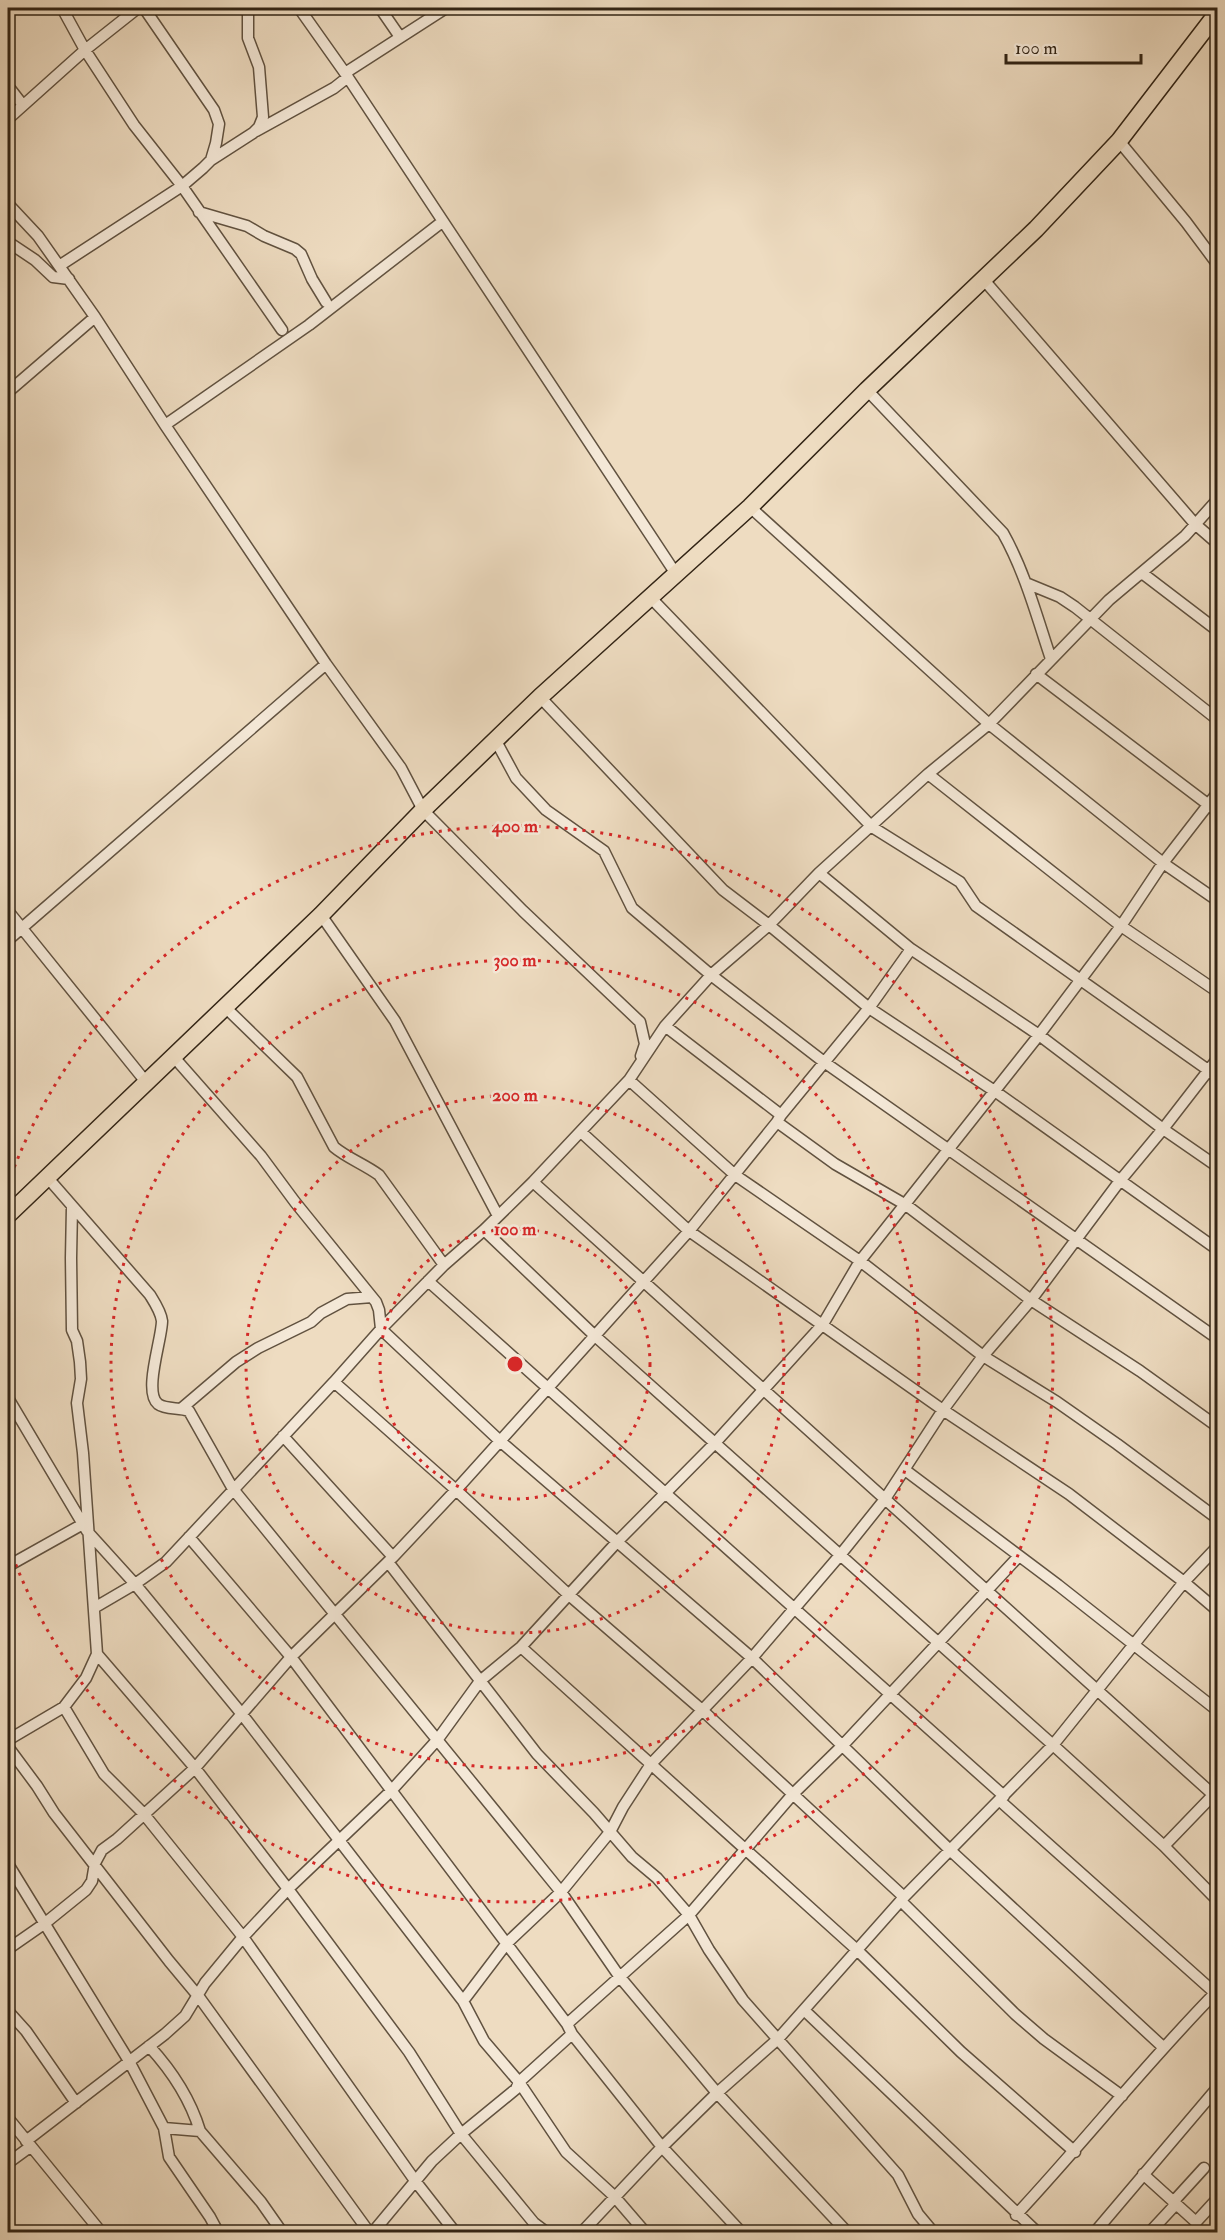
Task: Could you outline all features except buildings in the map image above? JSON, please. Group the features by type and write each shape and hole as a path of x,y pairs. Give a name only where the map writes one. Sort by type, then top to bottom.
{"main road":[{"path":"8,1215 321,915 423,810 540,697 750,507 867,390 1036,229 1119,141 1218,12"}],"street":[{"path":"62,8 85,50 134,125 182,186 282,330"},
{"path":"8,119 22,104 85,50 138,8"},
{"path":"144,8 214,110 219,124 211,160"},
{"path":"248,8 248,38 259,67 263,106 263,117 259,127 253,133"},
{"path":"299,8 346,75 676,574"},
{"path":"380,8 400,37"},
{"path":"59,266 182,186 211,160 253,133 334,88 346,75 446,8"},
{"path":"8,86 22,104"},
{"path":"1119,141 1186,222 1218,265"},
{"path":"8,204 38,236 69,279 326,664 401,768 423,810 523,911 640,1022 645,1044 638,1068"},
{"path":"200,212 247,226 295,249 301,254 326,302"},
{"path":"165,425 309,325 442,222"},
{"path":"8,242 35,260 53,277 69,279"},
{"path":"984,280 1195,524 1218,544"},
{"path":"8,392 95,317"},
{"path":"867,390 1003,533 1026,582 1051,659"},
{"path":"94,1608 135,1584 166,1562 381,1329 444,1264 484,1230 581,1132 629,1080 664,1026 711,975 769,925 819,873 928,774 990,724 1108,600 1179,542 1218,499"},
{"path":"750,507 990,724 1163,863 1218,901"},
{"path":"1142,573 1218,631"},
{"path":"1026,582 1060,597 1218,720"},
{"path":"651,598 872,827 960,882 976,906 1213,1074"},
{"path":"8,940 326,664"},
{"path":"1036,674 1218,812"},
{"path":"540,697 723,890 869,1008 996,1092 1119,1182 1218,1250"},
{"path":"495,741 516,778 546,810 604,851 632,908 711,975 825,1062 1074,1240 1218,1339"},
{"path":"928,774 1121,926 1218,992"},
{"path":"8,2163 76,2103 185,2016 206,1983 243,1937 288,1889 391,1791 438,1739 480,1681 521,1647 617,1542 715,1443 823,1324 860,1261 948,1148 996,1092 1121,926 1163,863 1218,792"},
{"path":"819,873 911,949 1039,1035 1163,1129 1218,1167"},
{"path":"8,912 146,1082"},
{"path":"321,915 394,1021 498,1215"},
{"path":"8,1948 44,1924 86,1890 92,1881 95,1863 102,1850 195,1768 291,1657 391,1559 549,1389 689,1231 869,1008 911,949"},
{"path":"225,1006 297,1077 334,1147 343,1155 379,1175 444,1264"},
{"path":"664,1026 835,1164 906,1204 1031,1300 1140,1371 1218,1427"},
{"path":"173,1056 261,1156 372,1297 379,1310 381,1329 500,1442 752,1658 951,1851 1163,2047"},
{"path":"463,2001 507,1943 561,1892 610,1833 623,1807 651,1764 752,1658 841,1554 885,1499 943,1410 983,1356 1031,1300 1119,1182 1213,1074 1218,1058"},
{"path":"629,1080 735,1175 860,1261 983,1356 1057,1402 1118,1444 1218,1519"},
{"path":"581,1132 689,1231 943,1410 1069,1494 1184,1582 1218,1611"},
{"path":"47,1177 150,1295 159,1310 162,1321 152,1394 155,1401 159,1405 189,1411 233,1489 561,1892 619,1976 717,2093 847,2232"},
{"path":"533,1182 985,1591 1216,1795 1164,1846"},
{"path":"8,1740 64,1707 86,1678 97,1654 85,1527 83,1453 77,1403 81,1379 80,1362 77,1341 72,1330 72,1207"},
{"path":"484,1230 595,1336 841,1554 1164,1846 1218,1900"},
{"path":"428,1281 794,1610 890,1693 1001,1798 1216,1991 1163,2047 1075,2152 1016,2215"},
{"path":"182,1408 236,1362 258,1348 311,1322 321,1313 347,1299 372,1297"},
{"path":"334,1382 793,1794 902,1899 1015,2014 1122,2096"},
{"path":"8,1398 85,1527 241,1713 339,1839 463,2001 484,2041 519,2082 566,2152 614,2196 645,2232"},
{"path":"283,1436 391,1559 480,1681 537,1754 632,1857 657,1878 689,1915 709,1950 743,2000 898,2175 918,2214 933,2232"},
{"path":"905,1470 1218,1711"},
{"path":"8,1566 85,1527"},
{"path":"189,1538 291,1657 570,2029 662,2147 741,2232"},
{"path":"582,2232 662,2147 717,2093 778,2039 902,1899 1053,1745 1184,1582 1218,1546"},
{"path":"8,1747 54,1813 199,1997 371,2232 432,2161 516,2089 519,2082 619,1976 689,1915 793,1794 843,1745 1019,1556"},
{"path":"521,1647 857,1950 960,2052 1075,2152"},
{"path":"97,1654 195,1768 409,2052 461,2134 534,2223 546,2232"},
{"path":"64,1707 104,1774 143,1813 243,1937 416,2182 455,2232"},
{"path":"8,1864 129,2061 164,2128 169,2157 218,2232"},
{"path":"804,2010 1016,2215 1037,2232"},
{"path":"8,2011 26,2031 76,2103"},
{"path":"149,2046 167,2066 192,2106 200,2131 261,2202 282,2232"},
{"path":"1095,2232 1143,2174 1216,2093"},
{"path":"8,2118 101,2232"},
{"path":"164,2128 200,2131"},
{"path":"1152,2232 1204,2168"},
{"path":"1143,2174 1160,2194 1196,2222 1218,2198"}]}
